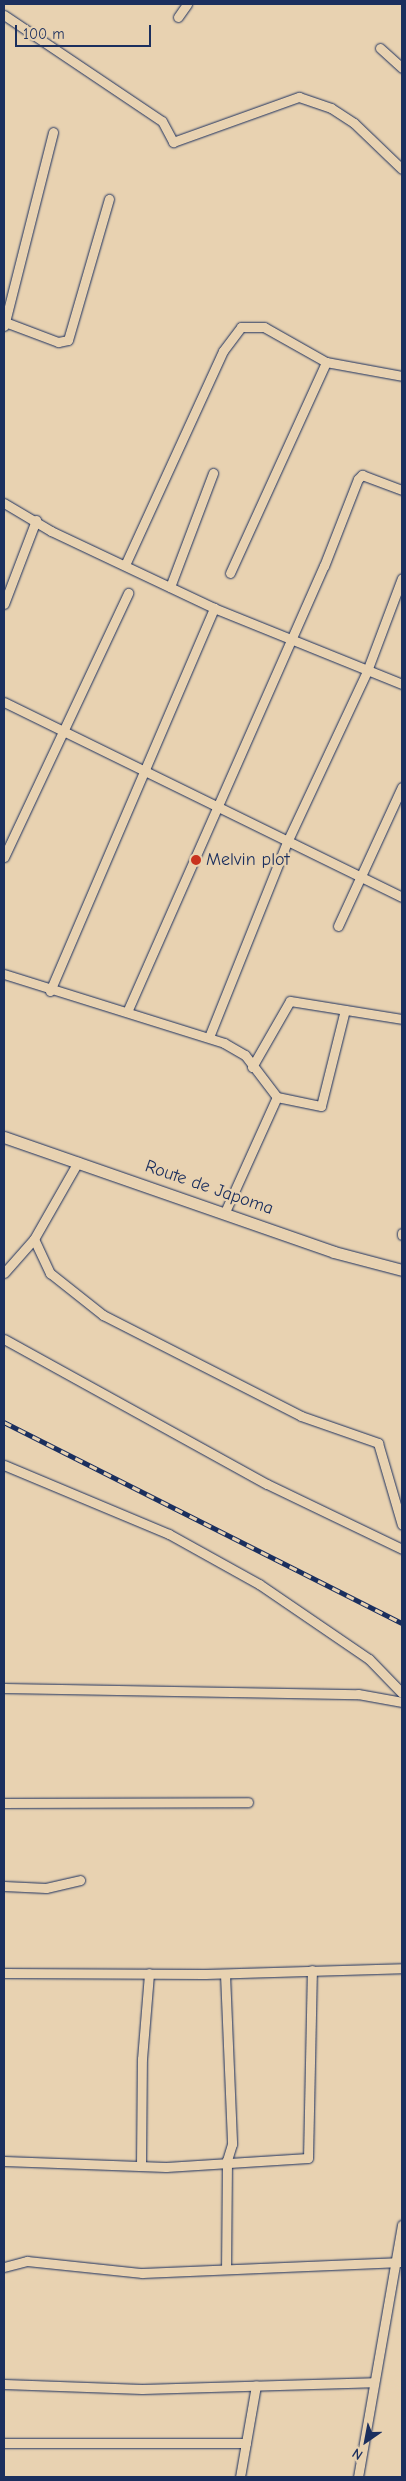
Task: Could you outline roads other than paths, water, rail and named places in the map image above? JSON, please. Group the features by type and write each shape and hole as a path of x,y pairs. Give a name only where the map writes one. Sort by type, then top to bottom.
{"street":[{"path":"178,17 187,4"},
{"path":"4,15 162,121 173,142 299,97 331,108 354,123 402,169"},
{"path":"380,48 402,68"},
{"path":"53,132 4,324 58,342 68,340 109,200"},
{"path":"124,565 224,351 240,327 264,327 326,362 402,376"},
{"path":"230,573 326,362"},
{"path":"170,586 213,474"},
{"path":"127,1012 358,479 362,475 402,490"},
{"path":"4,502 124,565 214,608 402,684"},
{"path":"4,604 36,520"},
{"path":"209,1037 287,842 367,671 402,578"},
{"path":"4,856 60,731 128,593"},
{"path":"50,991 146,773 214,608"},
{"path":"4,702 402,897"},
{"path":"338,926 402,788"},
{"path":"4,974 50,991 209,1037 237,1050 278,1097 321,1106 344,1010"},
{"path":"252,1067 290,1001 402,1019"},
{"path":"225,1212 278,1097"},
{"name":"Route de Japoma","path":"4,1137 225,1212 334,1252 402,1270"},
{"path":"4,1273 34,1240 78,1162"},
{"path":"34,1240 50,1273 103,1315 301,1416 378,1443 402,1525"},
{"path":"4,1339 267,1484 402,1549"},
{"path":"4,1465 169,1534 259,1584 369,1659 402,1693"},
{"path":"4,1688 358,1694 402,1702"},
{"path":"4,1803 248,1802"},
{"path":"4,1886 46,1888 80,1880"},
{"path":"4,1973 225,1974 402,1968"},
{"path":"4,2161 141,2166 309,2156 312,1970"},
{"path":"141,2166 149,1973"},
{"path":"225,1974 232,2144 227,2160 226,2266"},
{"path":"358,2477 373,2382 398,2263 402,2225"},
{"path":"4,2267 27,2261 142,2272 226,2266 398,2263"},
{"path":"4,2384 142,2389 373,2382"},
{"path":"240,2477 256,2385"},
{"path":"4,2443 246,2443"}],"railway":[{"path":"4,1422 402,1623"}],"place":[{"name":"Melvin plot","path":"196,860"}]}
